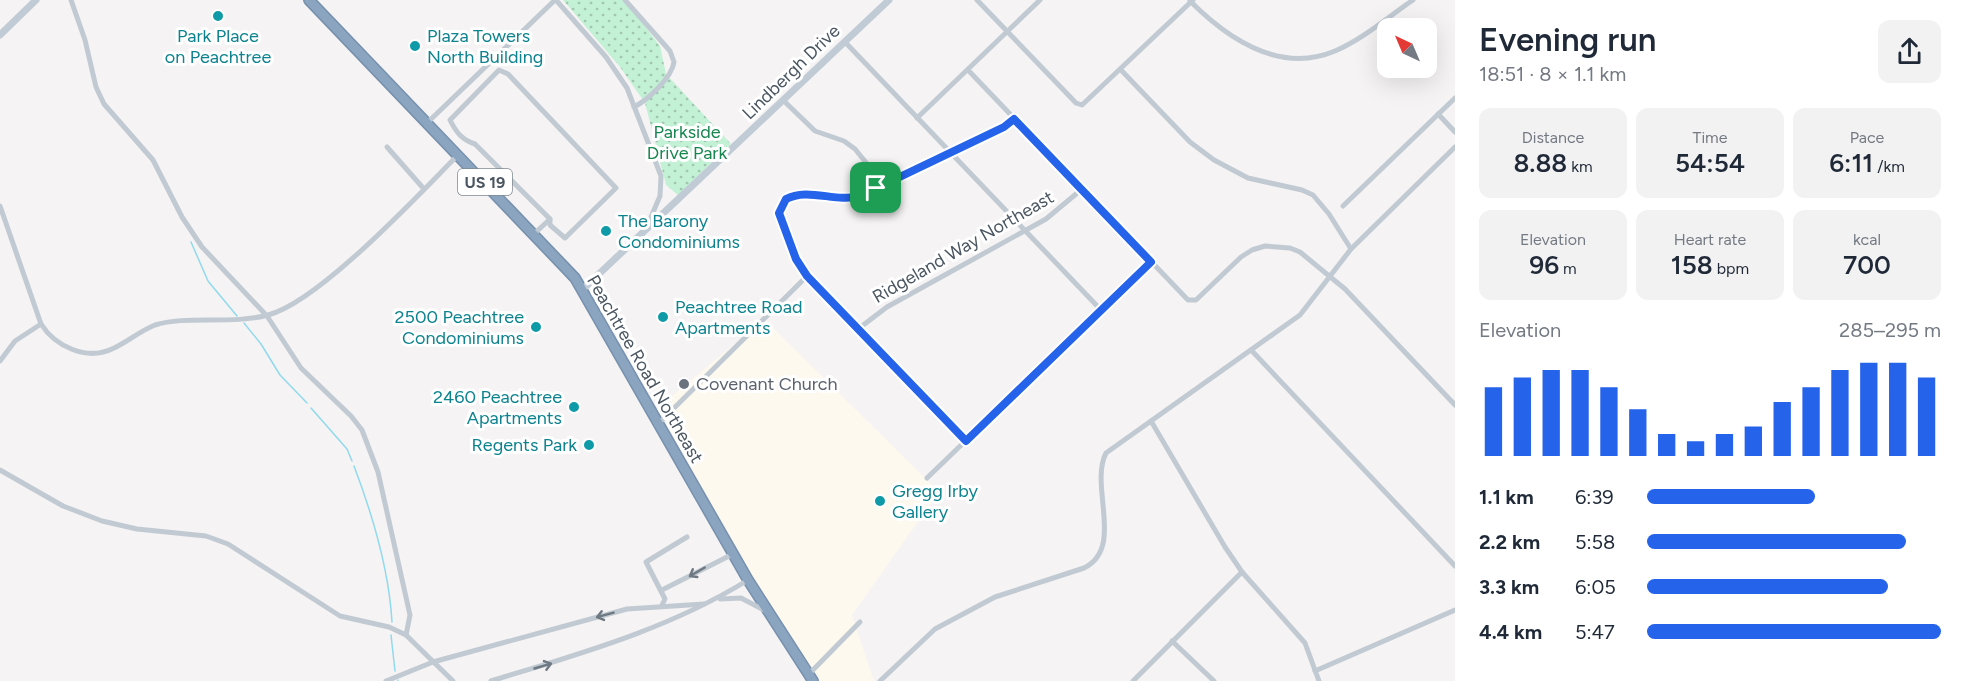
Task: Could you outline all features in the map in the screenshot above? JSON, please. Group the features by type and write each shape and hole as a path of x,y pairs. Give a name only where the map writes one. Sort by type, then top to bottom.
{"highway":[{"name":"Peachtree Road Northeast","path":"309,0 534,234 583,289 657,425 748,580 811,678"}],"main road":[{"path":"0,35 36,0"},
{"name":"Lindbergh Drive","path":"583,289 889,0"}],"street":[{"path":"70,0 85,40 96,87 104,104 153,160 182,217 202,247 267,316 301,368 351,416 370,445 410,615 406,635"},
{"path":"428,123 556,0 614,67 634,106 661,176 660,196 652,215 651,225"},
{"path":"625,0 670,51 674,62 670,73 642,102 634,106"},
{"path":"977,0 1076,103 1082,105 1191,1 1213,22 1246,45 1275,56 1301,58 1323,55 1343,47 1413,0"},
{"path":"917,118 1040,0"},
{"path":"844,42 1101,310"},
{"path":"485,67 493,77"},
{"path":"499,70 508,74 616,188 565,238 550,225 550,219 475,144 466,141 453,126 450,120 483,87 499,70"},
{"path":"968,70 1188,300 1196,300 1241,257 1265,246 1278,246 1300,252 1331,276 1455,405"},
{"path":"1120,70 1190,141 1214,160 1248,178 1302,190 1313,195 1329,214 1351,249"},
{"path":"475,77 483,87"},
{"path":"1343,206 1455,98"},
{"path":"784,100 815,131 844,141 855,149 868,165 876,188"},
{"path":"1438,114 1455,132"},
{"path":"966,441 807,276 782,228 779,213 782,202 796,195 852,198 1004,127 1014,119"},
{"path":"387,147 424,189"},
{"path":"880,681 935,629 995,597 1083,568 1094,561 1103,542 1104,458 1110,449 1300,315 1351,249 1455,147"},
{"path":"0,206 41,324 62,345 93,353 111,349 162,324 228,322 267,316 298,300 333,275 458,155"},
{"name":"Ridgeland Way Northeast","path":"858,329 887,307 1054,214 1082,189"},
{"path":"534,234 550,219"},
{"path":"927,478 1151,262"},
{"path":"657,425 807,276"},
{"path":"0,361 15,341 41,324"},
{"path":"1252,351 1455,566"},
{"path":"1150,421 1242,572 1305,643 1319,681"},
{"path":"0,470 63,506 102,521 137,529 191,533 216,539 268,567 340,616 389,627 406,635 453,681"},
{"path":"662,605 665,599 662,590 646,562 687,537"},
{"path":"662,590 733,554"},
{"path":"1133,681 1242,572"},
{"path":"491,681 608,646 704,604 748,580"},
{"path":"712,600 741,598 753,602 770,614"},
{"path":"386,681 433,663 627,609 704,604"},
{"path":"1315,671 1455,610"},
{"path":"811,678 860,622"},
{"path":"1172,642 1214,681"}],"shaded area":[{"path":"764,319 939,492 852,615 874,681 809,681 653,412"}],"green space":[{"name":"Parkside Drive Park","path":"563,0 625,0 660,46 666,74 731,144 678,195 666,185 645,103 620,67"}],"waterway":[{"path":"191,242 208,281 237,316"},
{"path":"244,323 261,344 280,375 307,403"},
{"path":"311,408 347,449 352,461"},
{"path":"354,466 379,543 392,622"},
{"path":"391,635 395,671"}],"place":[{"name":"Park Place on Peachtree","path":"218,16"},
{"name":"Plaza Towers North Building","path":"415,46"},
{"name":"The Barony Condominiums","path":"606,231"},
{"name":"Peachtree Road Apartments","path":"663,317"},
{"name":"2500 Peachtree Condominiums","path":"536,327"},
{"name":"Covenant Church","path":"684,384"},
{"name":"2460 Peachtree Apartments","path":"574,407"},
{"name":"Regents Park","path":"589,445"},
{"name":"Gregg Irby Gallery","path":"880,501"}],"route":[{"path":"1014,119 1151,262 966,441 807,276 796,259 782,228 779,218 780,208 782,202 789,197 810,195 844,199 860,196 876,188 1004,127 1014,119"}]}
